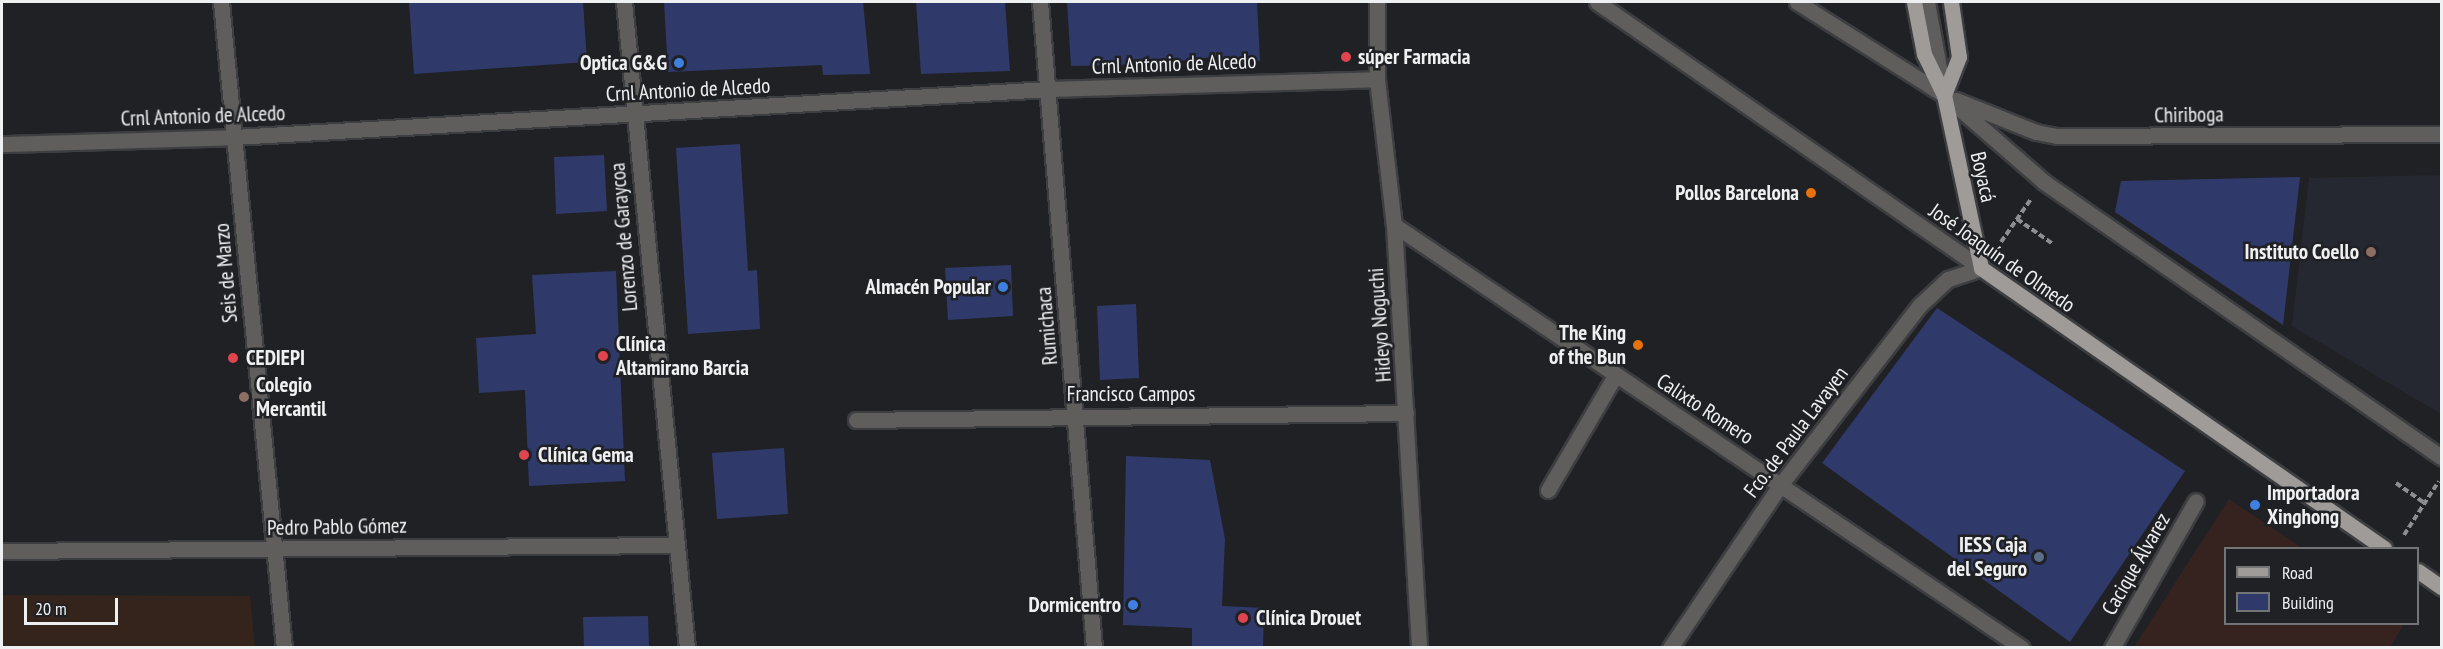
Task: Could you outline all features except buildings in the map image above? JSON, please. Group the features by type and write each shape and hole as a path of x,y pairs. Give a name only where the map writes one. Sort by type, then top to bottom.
{"main road":[{"name":"Boyacá","path":"1914,2 1924,54 1944,95 1981,268"},
{"path":"1944,95 1959,57 1951,2"},
{"name":"José Joaquín de Olmedo","path":"1981,268 2381,547"},
{"path":"2419,572 2442,588"}],"street":[{"name":"Seis de Marzo","path":"221,2 284,648"},
{"name":"Lorenzo de Garaycoa","path":"624,2 674,545 687,648"},
{"name":"Rumichaca","path":"1040,2 1094,648"},
{"name":"Hideyo Noguchi","path":"1377,2 1377,79 1394,225 1419,648"},
{"name":"José Joaquín de Olmedo","path":"1597,2 1981,268"},
{"path":"1797,2 1944,95 2044,182 2442,458"},
{"name":"Boyacá","path":"1928,2 1944,95"},
{"name":"Crnl Antonio de Alcedo","path":"2,144 234,137 1048,89 1377,79"},
{"name":"Chiriboga","path":"1944,95 2036,132 2057,136 2442,134"},
{"name":"Calixto Romero","path":"1394,225 2022,648"},
{"name":"Fco. de Paula Lavayen","path":"1670,648 1781,484 1933,291 1948,279 1981,268"},
{"path":"1548,490 1615,375"},
{"name":"Francisco Campos","path":"856,420 1076,415 1406,413"},
{"name":"Cacique Álvarez","path":"2112,648 2196,501"},
{"name":"Pedro Pablo Gómez","path":"2,551 674,545"}],"path":[{"path":"1981,268 2044,182"},
{"path":"2018,219 2053,244"},
{"path":"2401,539 2442,478"},
{"path":"2396,483 2425,503"}],"shaded area":[{"name":"Instituto Coello","path":"2442,175 2441,414 2292,326 2309,178"},
{"path":"2229,499 2301,547 2224,547 2224,625 2403,625 2390,647 2134,647"},
{"path":"2,595 250,596 255,647 2,647"}],"place":[{"name":"súper Farmacia","path":"1346,57"},
{"name":"Optica G&G","path":"679,63"},
{"name":"Pollos Barcelona","path":"1811,193"},
{"name":"Instituto Coello","path":"2371,252"},
{"name":"Almacén Popular","path":"1003,287"},
{"name":"The King of the Bun","path":"1638,345"},
{"name":"Clínica Altamirano Barcia","path":"603,356"},
{"name":"CEDIEPI","path":"233,358"},
{"name":"Colegio Mercantil","path":"244,397"},
{"name":"Clínica Gema","path":"524,455"},
{"name":"Importadora Xinghong","path":"2255,505"},
{"name":"IESS Caja del Seguro","path":"2039,557"},
{"name":"Dormicentro","path":"1133,605"},
{"name":"Clínica Drouet","path":"1243,618"}]}
